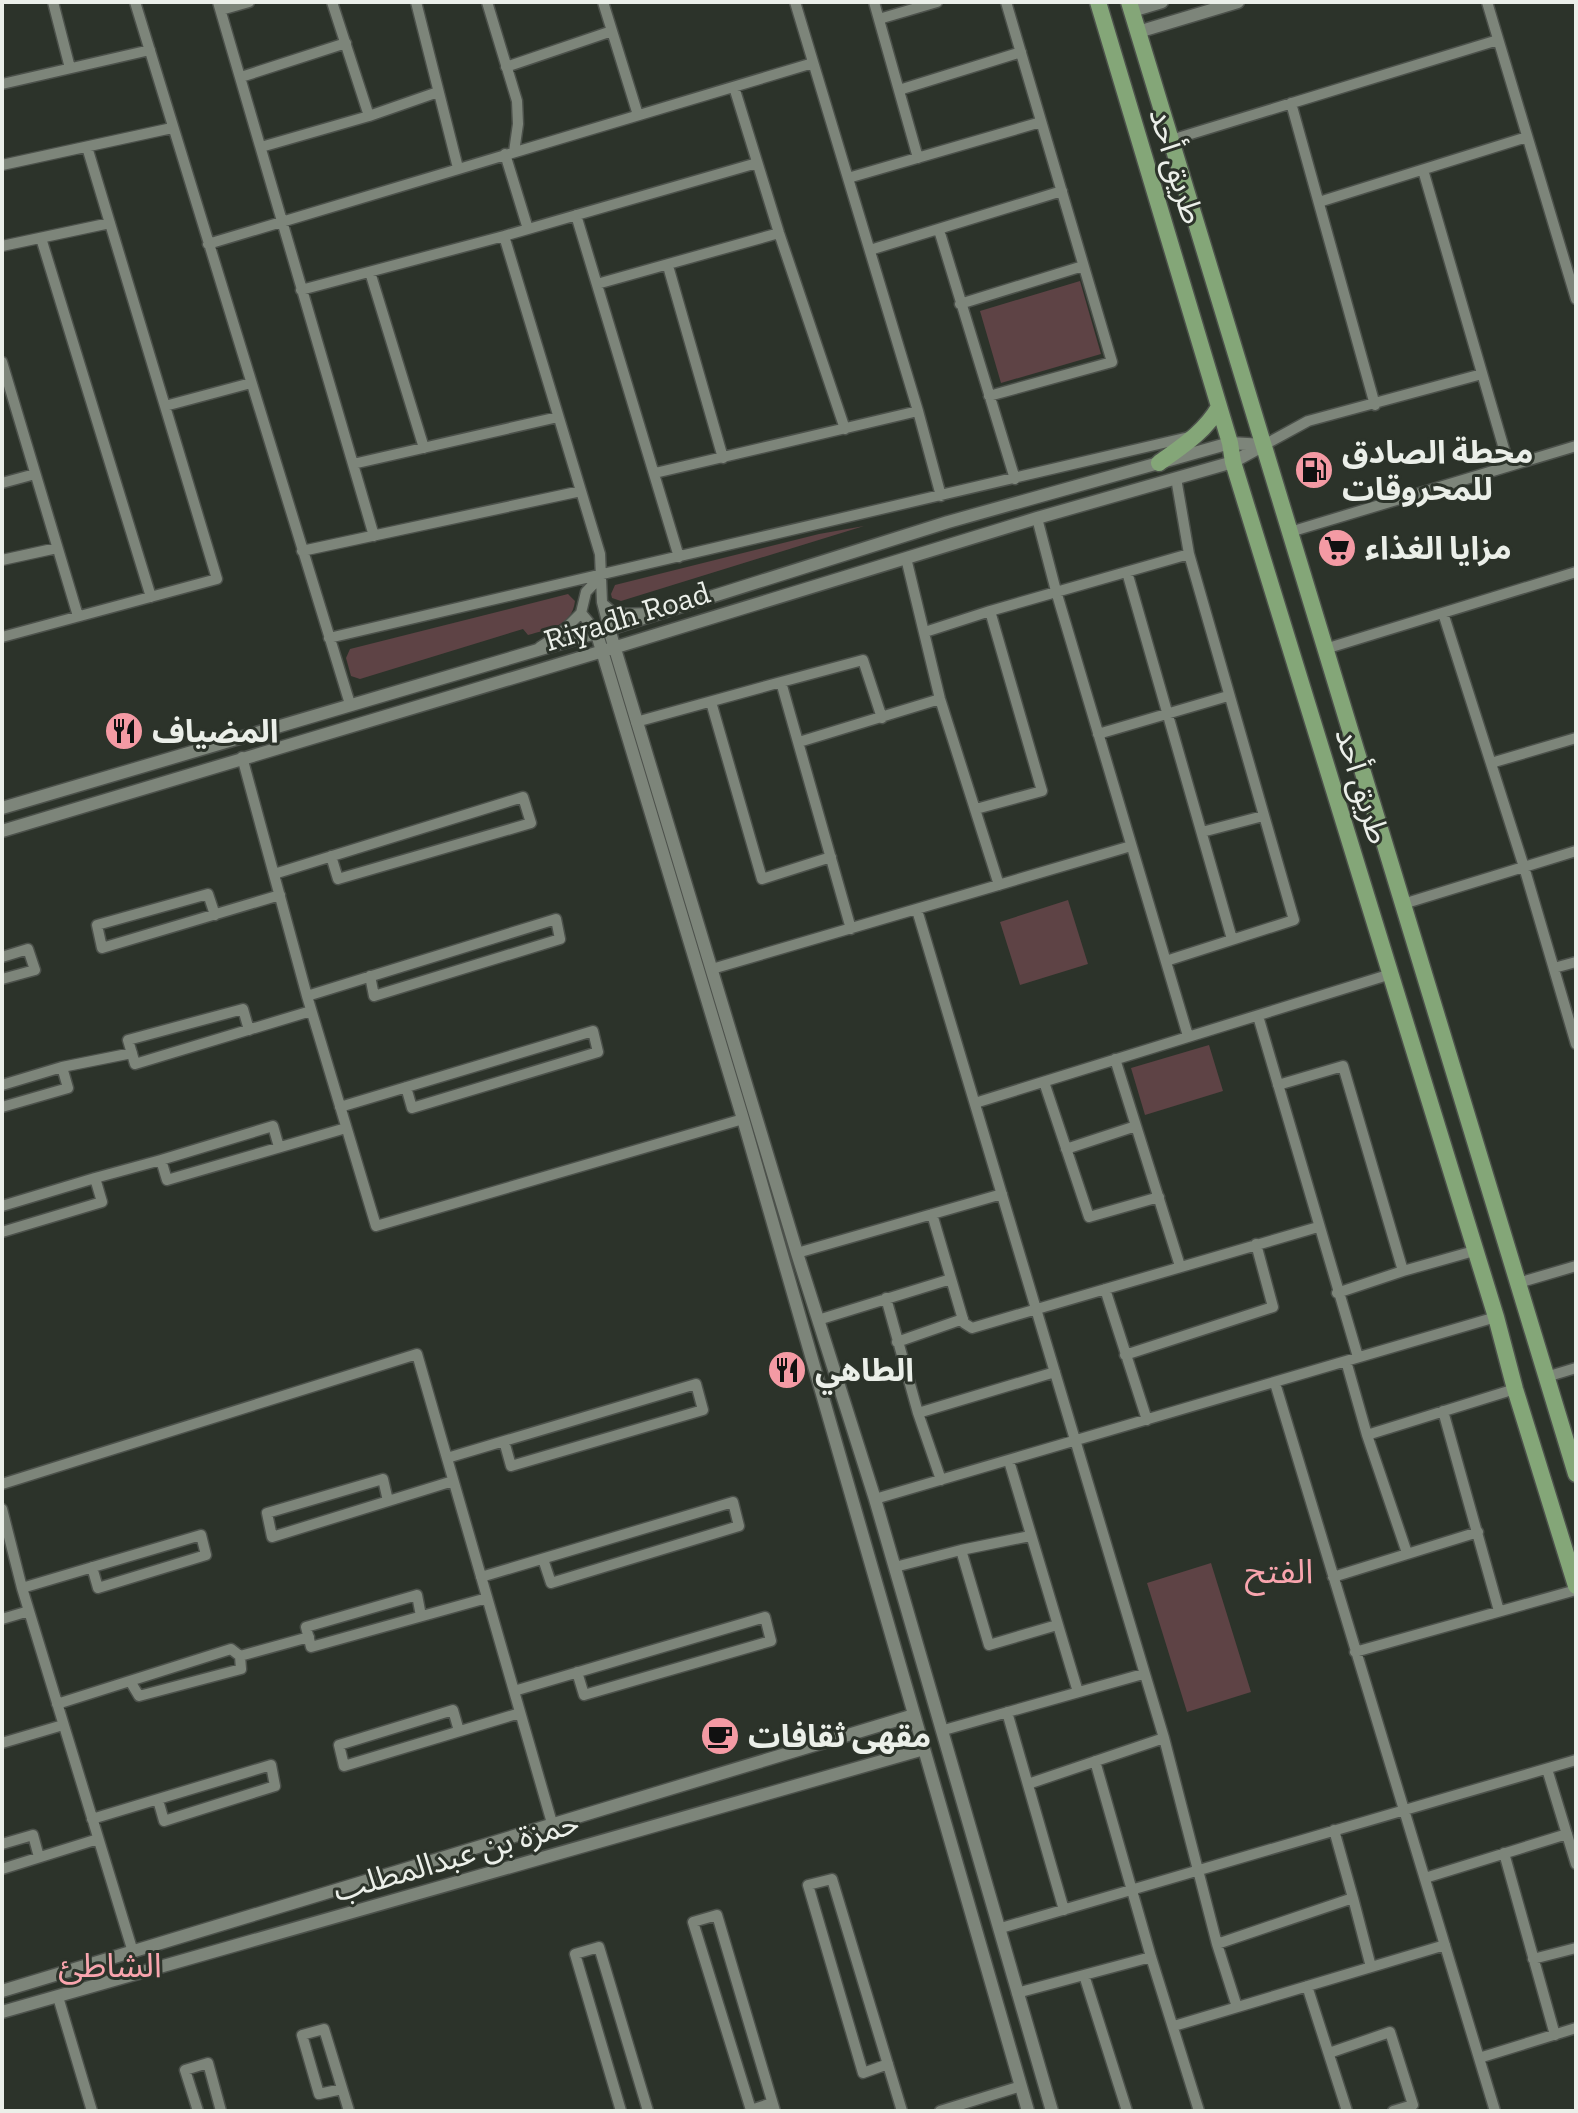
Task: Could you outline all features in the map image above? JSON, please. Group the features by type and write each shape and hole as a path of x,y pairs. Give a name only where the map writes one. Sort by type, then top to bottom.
{"main road":[{"name":"طريق أحد","path":"1098,2 1230,443 1233,462 1496,1317 1576,1588"},
{"name":"طريق أحد","path":"1130,7 1576,1474"},
{"path":"1159,463 1198,434 1212,420 1219,407"}],"street":[{"path":"53,2 70,68"},
{"path":"135,2 350,704"},
{"path":"249,2 220,6 374,536"},
{"path":"332,2 369,116"},
{"path":"416,2 458,168"},
{"path":"487,2 517,101 518,124 509,153 528,229"},
{"path":"603,2 638,115"},
{"path":"795,2 941,496"},
{"path":"874,2 918,158"},
{"path":"879,19 937,2"},
{"path":"989,396 1112,362 1006,2"},
{"path":"1130,7 1162,2"},
{"path":"1138,32 1238,2"},
{"path":"1487,2 1576,299"},
{"path":"506,67 612,31"},
{"path":"1171,140 1498,40"},
{"path":"241,77 346,43"},
{"path":"2,84 150,50"},
{"path":"899,90 1021,52"},
{"path":"208,244 813,63"},
{"path":"734,87 845,429"},
{"path":"261,147 369,116 438,92"},
{"path":"1291,103 1375,405"},
{"path":"848,178 1041,122"},
{"path":"2,165 172,128"},
{"path":"1319,202 1527,137"},
{"path":"2,637 217,579 87,147"},
{"path":"301,290 504,236 757,163"},
{"path":"1423,170 1509,466"},
{"path":"870,250 1062,191"},
{"path":"576,215 679,557"},
{"path":"2,246 110,223"},
{"path":"939,230 1015,479"},
{"path":"597,284 779,233"},
{"path":"504,236 600,554 602,630 607,650 1028,2111"},
{"path":"41,238 151,597"},
{"path":"668,266 723,458"},
{"path":"960,304 1083,266"},
{"path":"370,272 424,448"},
{"path":"2,362 7,394 78,616"},
{"path":"2,808 602,630 948,522 1230,443 1264,445 1308,421 1482,374"},
{"path":"165,406 251,383"},
{"path":"655,473 918,411"},
{"path":"353,464 558,417"},
{"path":"329,638 600,581 679,557 1198,434"},
{"name":"Riyadh Road","path":"2,831 1037,518 1233,462 1264,445"},
{"path":"1290,532 1576,446"},
{"path":"2,483 35,474"},
{"path":"1166,961 1294,920 1189,554 1176,478"},
{"path":"302,551 581,491"},
{"path":"1037,518 1188,1036"},
{"path":"2,560 57,548"},
{"path":"925,632 1189,554"},
{"path":"906,558 940,699 999,885"},
{"path":"1127,572 1232,939"},
{"path":"1325,649 1576,572"},
{"path":"537,649 560,634 581,613 586,592 600,581"},
{"path":"602,602 615,614 657,613"},
{"path":"976,809 1042,791 990,611"},
{"path":"581,613 602,630"},
{"path":"1443,613 1524,867 1576,1044"},
{"path":"607,650 636,722 875,1499 1052,2111"},
{"path":"636,722 863,660 882,718"},
{"path":"781,682 851,929"},
{"path":"1098,734 1228,696"},
{"path":"799,742 940,699"},
{"path":"711,702 762,879 831,857"},
{"path":"1491,763 1576,738"},
{"path":"242,757 311,1011 376,1226 743,1119"},
{"path":"274,874 331,856 523,797 531,823 338,879 331,856"},
{"path":"1202,832 1263,816"},
{"path":"712,969 1131,846"},
{"path":"1403,904 1576,851"},
{"path":"215,915 208,894 97,925 102,948 215,915 280,895"},
{"path":"917,910 1164,1738 1217,1944 1237,2007"},
{"path":"307,996 370,976 556,919 560,939 374,996 370,976"},
{"path":"2,957 28,949 35,970 2,979"},
{"path":"1554,968 1576,962"},
{"path":"975,1103 1391,974"},
{"path":"249,1030 243,1009 128,1040 135,1064 249,1030 311,1011"},
{"path":"1258,1016 1358,1357"},
{"path":"340,1107 406,1087 593,1031 598,1052 412,1108 406,1087"},
{"path":"2,1085 62,1067 132,1053"},
{"path":"1115,1059 1180,1266"},
{"path":"1278,1085 1343,1066 1403,1271"},
{"path":"2,1107 68,1088 62,1067"},
{"path":"1044,1082 1089,1217 1159,1197"},
{"path":"2,1206 273,1126 279,1147"},
{"path":"1066,1149 1136,1126"},
{"path":"161,1160 167,1180 346,1128"},
{"path":"2,1232 102,1202 95,1178"},
{"path":"797,1253 1002,1194"},
{"path":"932,1214 963,1319 972,1328 1318,1227"},
{"path":"1125,1355 1273,1307 1256,1244"},
{"path":"1337,1293 1474,1251"},
{"path":"1518,1283 1576,1266"},
{"path":"818,1320 951,1279"},
{"path":"1105,1289 1147,1420"},
{"path":"886,1298 918,1413 941,1480"},
{"path":"875,1499 1496,1317"},
{"path":"897,1342 963,1319"},
{"path":"2,1484 417,1354 552,1823"},
{"path":"1346,1361 1407,1553"},
{"path":"1546,1377 1576,1368"},
{"path":"918,1413 1055,1372"},
{"path":"1275,1383 1495,2111"},
{"path":"447,1458 504,1441 696,1384 703,1410 511,1466 504,1441"},
{"path":"1367,1435 1515,1389"},
{"path":"1443,1411 1499,1611"},
{"path":"1009,1461 1078,1692"},
{"path":"388,1501 383,1479 267,1513 272,1537 453,1481"},
{"path":"481,1577 733,1502 739,1526 551,1583 543,1559"},
{"path":"2,1509 22,1588 133,1952"},
{"path":"1333,1577 1478,1532"},
{"path":"22,1588 92,1567 201,1535 206,1555 98,1588 92,1567"},
{"path":"895,1567 1030,1536"},
{"path":"961,1550 989,1645 1057,1625"},
{"path":"1355,1652 1576,1588"},
{"path":"421,1616 417,1595 306,1627 311,1647 487,1598"},
{"path":"2,1619 29,1611"},
{"path":"514,1691 577,1672 765,1617 771,1641 584,1695 577,1672"},
{"path":"240,1656 309,1637"},
{"path":"57,1704 231,1649 240,1656 241,1669 139,1696 130,1681"},
{"path":"944,1730 1143,1674"},
{"path":"459,1731 453,1710 339,1745 344,1766 520,1713"},
{"path":"1007,1712 1064,1910"},
{"name":"حمزة بن عبدالمطلب","path":"2,1991 914,1715"},
{"path":"3,1739 63,1725"},
{"path":"1028,1784 1164,1738"},
{"name":"حمزة بن عبدالمطلب","path":"2,2012 924,1749"},
{"path":"1001,1928 1576,1760"},
{"path":"1095,1761 1199,2111"},
{"path":"92,1819 271,1765 275,1786 164,1821 158,1800"},
{"path":"1547,1769 1576,1864"},
{"path":"1334,1830 1371,1967"},
{"path":"1425,1878 1567,1834"},
{"path":"2,1844 33,1835 39,1857"},
{"path":"2,1869 98,1839"},
{"path":"1504,1853 1555,2035"},
{"path":"888,2064 863,2073 808,1885 832,1879 888,2064 902,2111"},
{"path":"1217,1944 1353,1898"},
{"path":"717,1915 773,2107 751,2110 693,1922 717,1915"},
{"path":"1174,2026 1445,1945"},
{"path":"621,2111 575,1954 599,1947 648,2111"},
{"path":"1533,1959 1576,1948"},
{"path":"1017,1993 1151,1957"},
{"path":"1084,1975 1127,2111"},
{"path":"1307,1986 1347,2111"},
{"path":"58,1997 92,2111"},
{"path":"1479,2058 1576,2028"},
{"path":"342,2089 319,2094 302,2035 324,2029 349,2111"},
{"path":"1329,2053 1390,2032 1413,2105 1393,2111"},
{"path":"198,2111 185,2070 208,2063 221,2111"},
{"path":"940,2111 1021,2086"}],"shaded area":[{"path":"1080,281 1101,354 1001,383 980,311"},
{"path":"864,526 621,601 612,598 615,585 819,534"},
{"path":"568,594 575,601 573,609 564,621 551,628 528,635 523,629 360,679 351,676 346,658 350,649"},
{"path":"1068,900 1088,964 1020,985 1000,922"},
{"path":"1209,1045 1223,1091 1145,1115 1131,1068"},
{"path":"1211,1563 1251,1692 1187,1712 1147,1583"}],"place":[{"name":"محطة الصادق للمحروقات","path":"1314,470"},
{"name":"مزايا الغذاء","path":"1337,548"},
{"name":"المضياف","path":"124,731"},
{"name":"الطاهي","path":"787,1370"},
{"name":"مقهى ثقافات","path":"720,1736"}],"district":[{"name":"الفتح","path":"1279,1571"},
{"name":"الشاطئ","path":"110,1965"}]}
